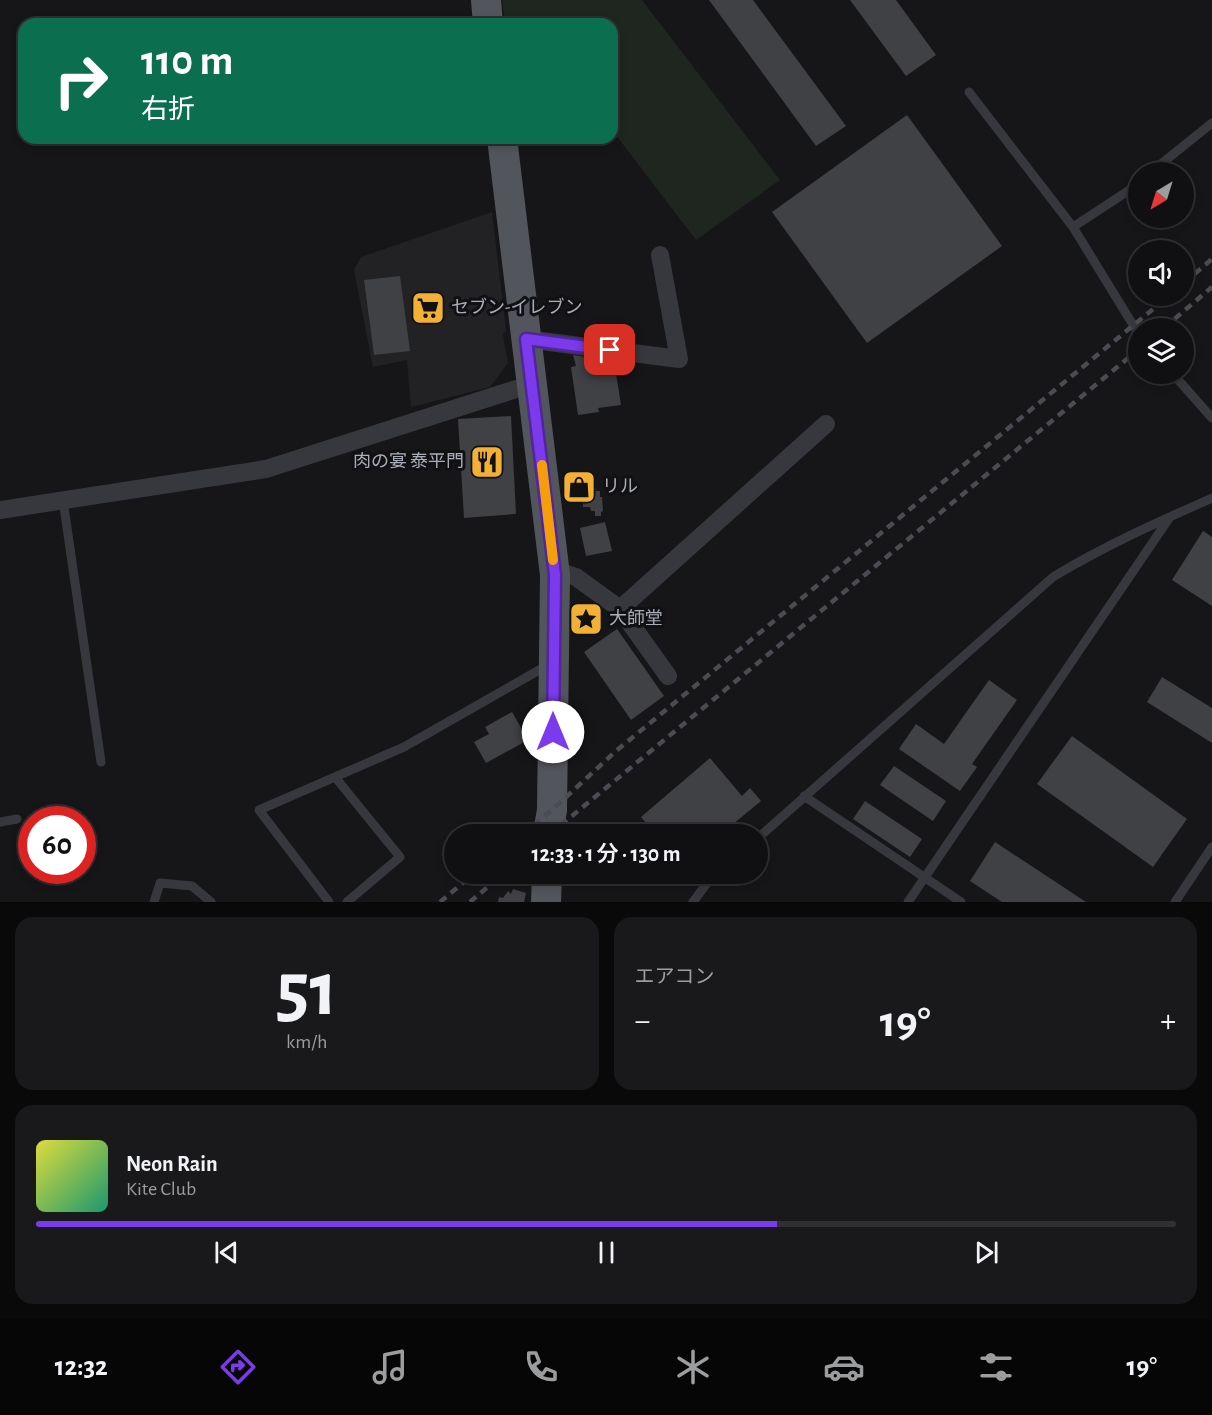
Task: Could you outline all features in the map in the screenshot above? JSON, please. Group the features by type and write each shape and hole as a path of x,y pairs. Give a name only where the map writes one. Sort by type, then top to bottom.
{"main road":[{"path":"486,0 488,18"},
{"path":"503,144 554,570 552,810 550,824"},
{"path":"546,902 547,884"}],"street":[{"path":"526,339 679,359 660,255"},
{"path":"0,510 266,469 532,384"},
{"path":"620,609 826,424"},
{"path":"554,570 576,577 620,609 668,676"}],"lane":[{"path":"969,92 1073,227 1129,318"},
{"path":"1163,162 1212,123"},
{"path":"1073,227 1128,191"},
{"path":"1182,384 1212,418"},
{"path":"768,829 1053,577 1122,539 1212,498"},
{"path":"63,500 101,762"},
{"path":"908,902 1170,517"},
{"path":"329,902 259,810 404,747 553,662"},
{"path":"335,777 400,857 347,902"},
{"path":"804,796 961,902"},
{"path":"0,822 17,819"},
{"path":"1175,902 1212,847"},
{"path":"154,902 160,883 192,886 212,902"},
{"path":"693,902 705,884"}],"shaded area":[{"path":"502,0 642,0 780,180 696,240 618,138 618,18 504,18"},
{"path":"492,212 506,330 503,335 508,363 490,387 411,407 407,360 373,367 354,270 361,257"}],"building":[{"path":"709,0 753,0 846,126 816,146"},
{"path":"850,0 896,0 936,55 906,76"},
{"path":"907,115 1002,246 867,343 772,212"},
{"path":"400,276 410,351 374,355 364,280"},
{"path":"573,355 614,361 621,405 598,408 599,412 578,415 571,367 576,366"},
{"path":"511,416 516,514 464,518 458,419"},
{"path":"587,473 587,477 593,476 596,491 600,491 600,497 602,497 601,516 595,516 595,511 591,511 590,507 583,507 583,500 568,501 566,474"},
{"path":"605,522 612,551 586,556 580,528"},
{"path":"1203,531 1212,537 1212,606 1172,580"},
{"path":"617,629 664,696 631,720 584,652"},
{"path":"1162,677 1212,708 1212,743 1147,702"},
{"path":"989,680 1017,700 972,764 977,767 960,791 899,749 916,724 944,744"},
{"path":"512,712 528,740 486,763 474,742 489,734 485,727"},
{"path":"1072,736 1187,819 1153,867 1037,784"},
{"path":"710,758 742,796 750,788 761,801 733,824 647,824 641,817"},
{"path":"894,766 946,801 933,821 880,785"},
{"path":"865,801 922,839 910,857 853,819"},
{"path":"995,842 1086,902 1002,902 970,881"},
{"path":"513,889 526,893 524,902 498,902 499,897 503,898 508,891 511,894"}],"railway":[{"path":"1194,274 1212,259"},
{"path":"1176,318 1212,287"},
{"path":"535,824 616,751 1157,306"},
{"path":"562,824 1128,358"},
{"path":"440,902 462,884"},
{"path":"470,902 491,884"}],"slow traffic":[{"path":"542,465 553,560"}],"place":[{"name":"セブン-イレブン","path":"428,308"},
{"name":"肉の宴 泰平門","path":"487,462"},
{"name":"リル","path":"579,487"},
{"name":"大師堂","path":"586,619"}],"route":[{"path":"553,732 555,575 526,339 610,350"}]}
